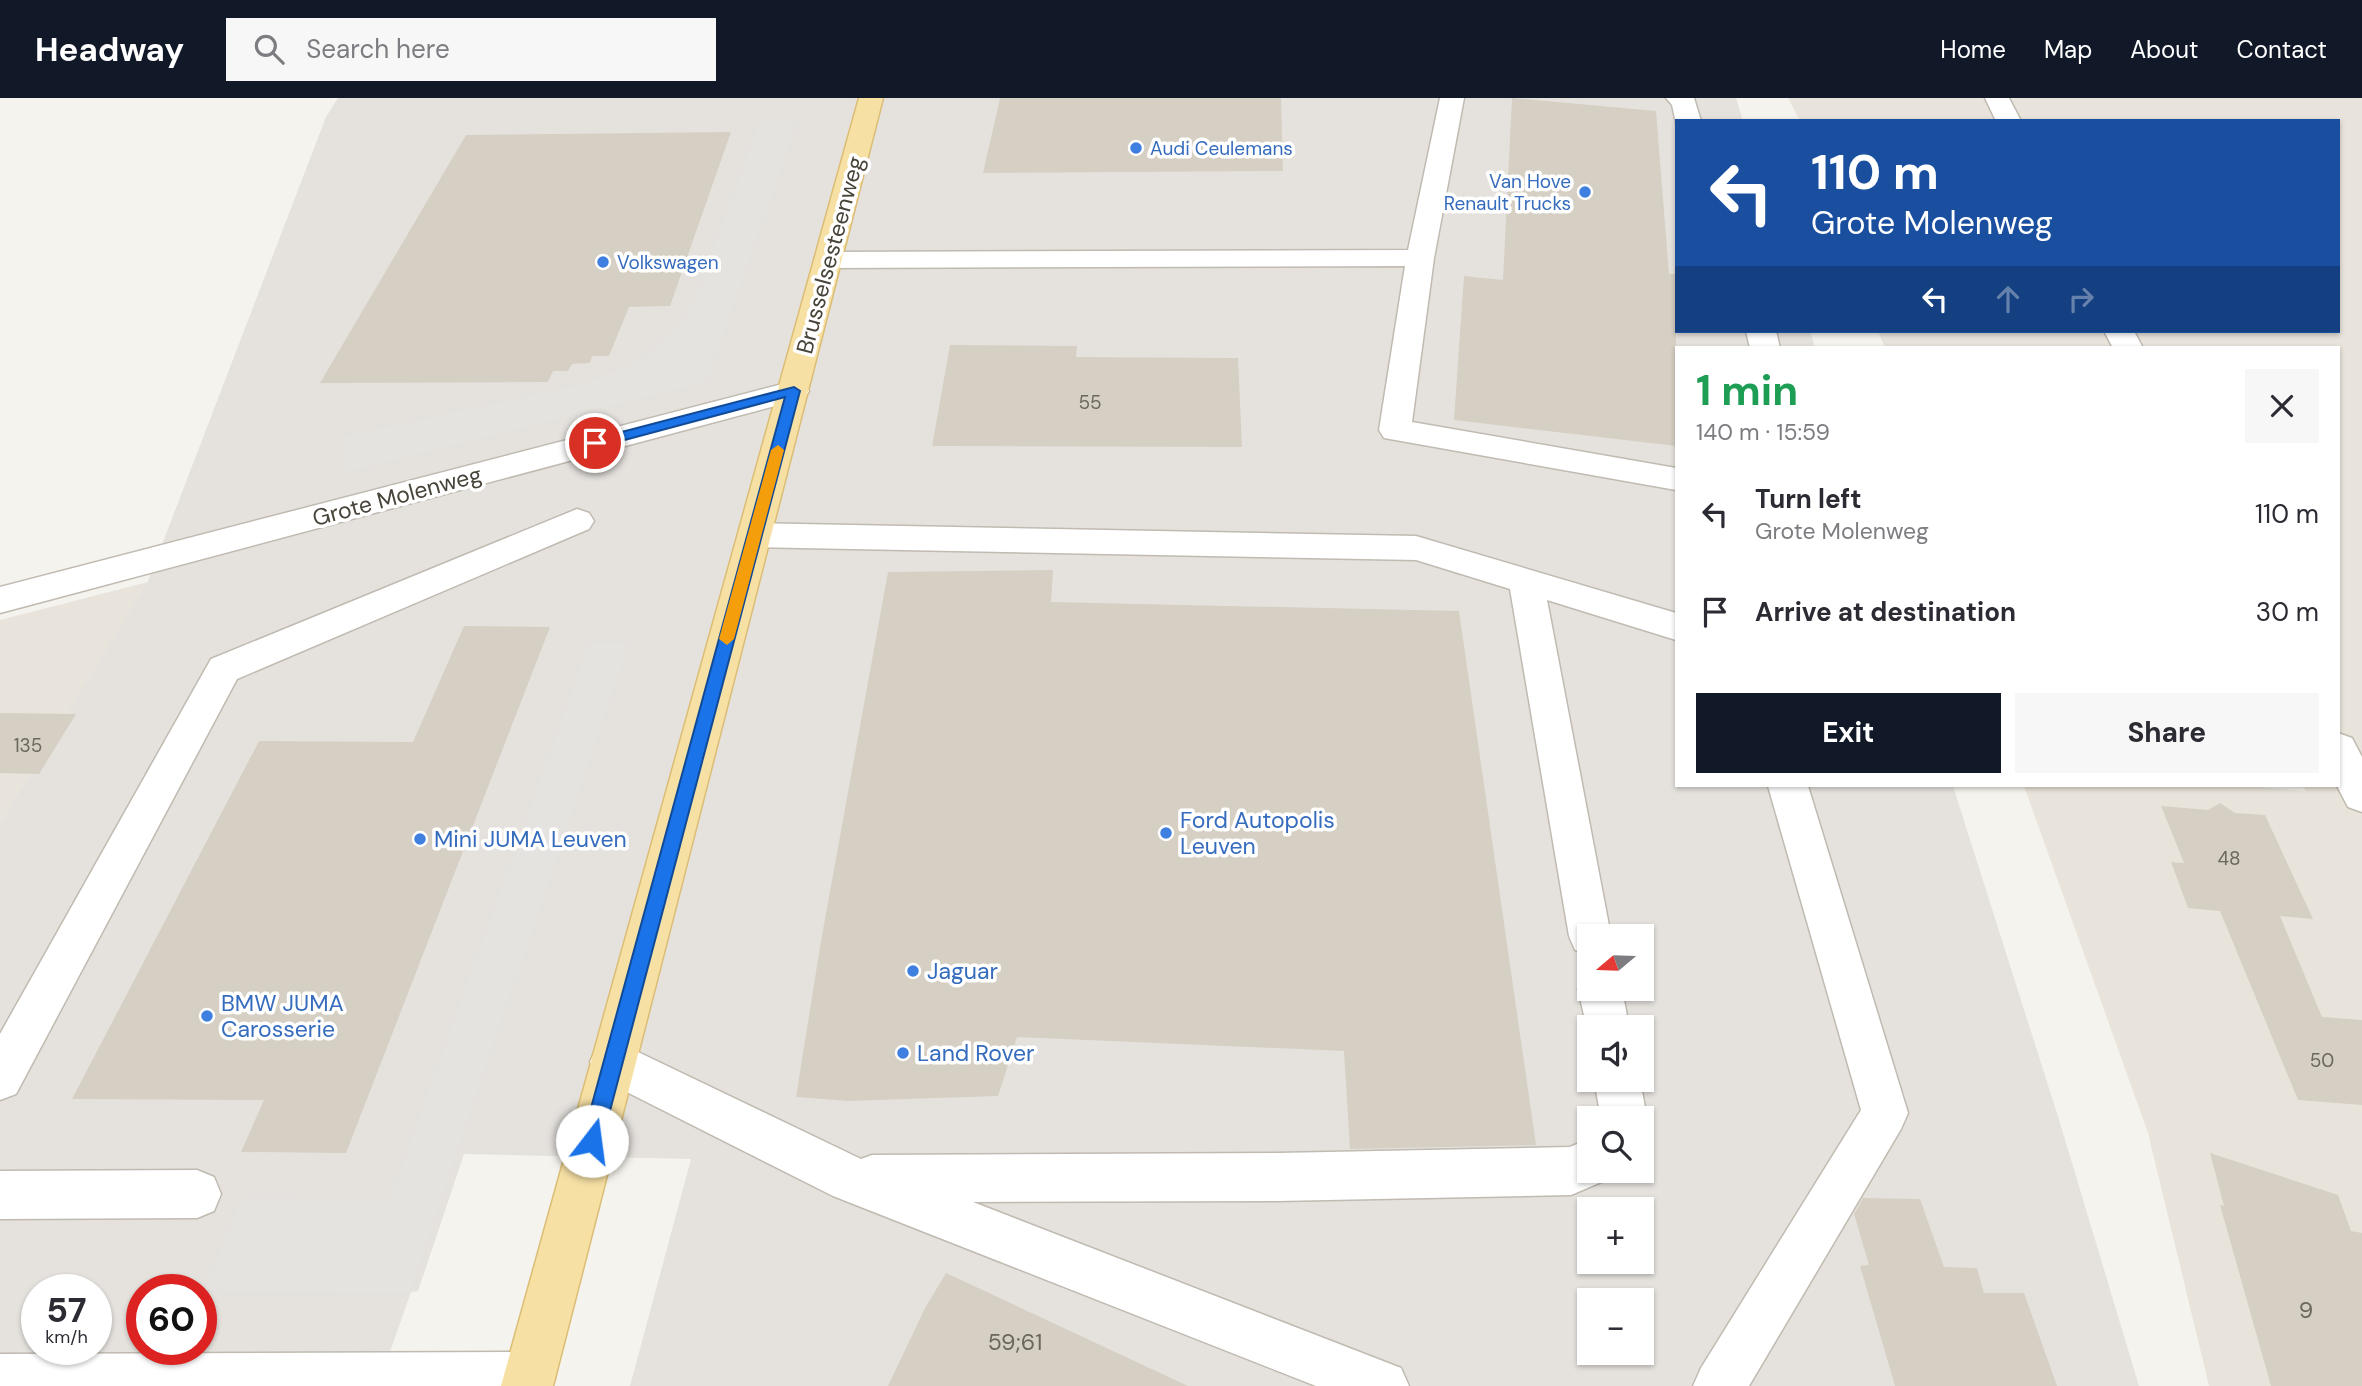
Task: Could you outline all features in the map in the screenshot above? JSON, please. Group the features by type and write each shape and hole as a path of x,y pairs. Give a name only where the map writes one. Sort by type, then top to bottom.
{"main road":[{"name":"Brusselsesteenweg","path":"528,1382 871,98"}],"street":[{"path":"1452,98 1420,258 1395,430 1675,479"},
{"path":"1678,98 1684,102 1688,119"},
{"path":"1997,98 2008,119"},
{"path":"829,260 1420,258"},
{"name":"Grote Molenweg","path":"0,600 794,391"},
{"path":"0,1078 224,669 577,520"},
{"path":"755,535 1416,548 1675,626"},
{"path":"1526,582 1588,924"},
{"path":"2340,753 2362,795"},
{"path":"1718,1386 1885,1113 1788,787"},
{"path":"613,1062 850,1179 1383,1386"},
{"path":"850,1179 1264,1177 1571,1171 1577,1168"},
{"path":"0,1195 197,1194"},
{"path":"0,1380 528,1382"}],"shaded area":[{"path":"338,98 1736,98 1742,119 1675,119 1675,333 1811,333 1814,346 1675,346 1675,787 1953,787 2060,1123 2139,1386 630,1386 691,1159 464,1154 418,1291 411,1292 378,1386 0,1386 0,823 148,581 326,117"},
{"path":"1788,98 2362,98 2362,1386 2209,1386 2148,1133 2024,787 2256,787 2305,791 2304,787 2340,787 2340,346 1884,346 1879,333 2340,333 2340,119 1799,119"},
{"path":"760,122 797,122 706,381 345,472 344,437 586,384 633,365 676,330 694,305"},
{"path":"148,582 0,823 0,620"},
{"path":"590,643 628,644 409,1293 217,1290 217,1274 211,1274 243,1198 390,1200"}],"building":[{"name":"Audi Ceulemans","path":"1000,98 1281,98 1283,171 983,173"},
{"name":"Van Hove Renault Trucks","path":"1512,98 1656,111 1669,274 1675,274 1675,446 1454,420 1464,276 1503,280"},
{"path":"731,132 670,306 629,307 609,356 592,356 590,363 572,364 568,371 553,371 548,382 320,383 466,135"},
{"path":"950,345 1077,346 1076,357 1238,358 1242,447 932,446"},
{"name":"Ford Autopolis Leuven","path":"1053,570 1051,602 1459,611 1536,1145 1350,1149 1344,1051 1017,1037 998,1096 848,1101 796,1097 821,941 888,572"},
{"path":"464,626 550,627 346,1153 241,1152 264,1100 72,1099 259,741 413,742"},
{"path":"0,713 76,714 39,774 0,773"},
{"path":"2220,803 2235,813 2265,815 2313,919 2280,916 2322,1017 2362,1020 2362,1105 2298,1100 2220,911 2188,908 2171,862 2184,863 2161,806 2208,810"},
{"path":"2210,1153 2338,1195 2351,1231 2362,1233 2362,1386 2271,1386 2220,1205 2224,1206"},
{"path":"1863,1198 1920,1199 1944,1267 1977,1268 1984,1293 2024,1293 2057,1386 1895,1386 1860,1266 1869,1265 1854,1214"},
{"path":"946,1273 1188,1386 888,1386 925,1308"}],"slow traffic":[{"path":"727,639 778,450"}],"place":[{"name":"Audi Ceulemans","path":"1136,148"},
{"name":"Van Hove Renault Trucks","path":"1585,192"},
{"name":"Volkswagen","path":"603,262"},
{"name":"Ford Autopolis Leuven","path":"1166,833"},
{"name":"Mini JUMA Leuven","path":"420,839"},
{"name":"Jaguar","path":"913,971"},
{"name":"BMW JUMA Carosserie","path":"207,1016"},
{"name":"Land Rover","path":"903,1053"}],"route":[{"path":"592,1141 794,391 595,443"}]}
